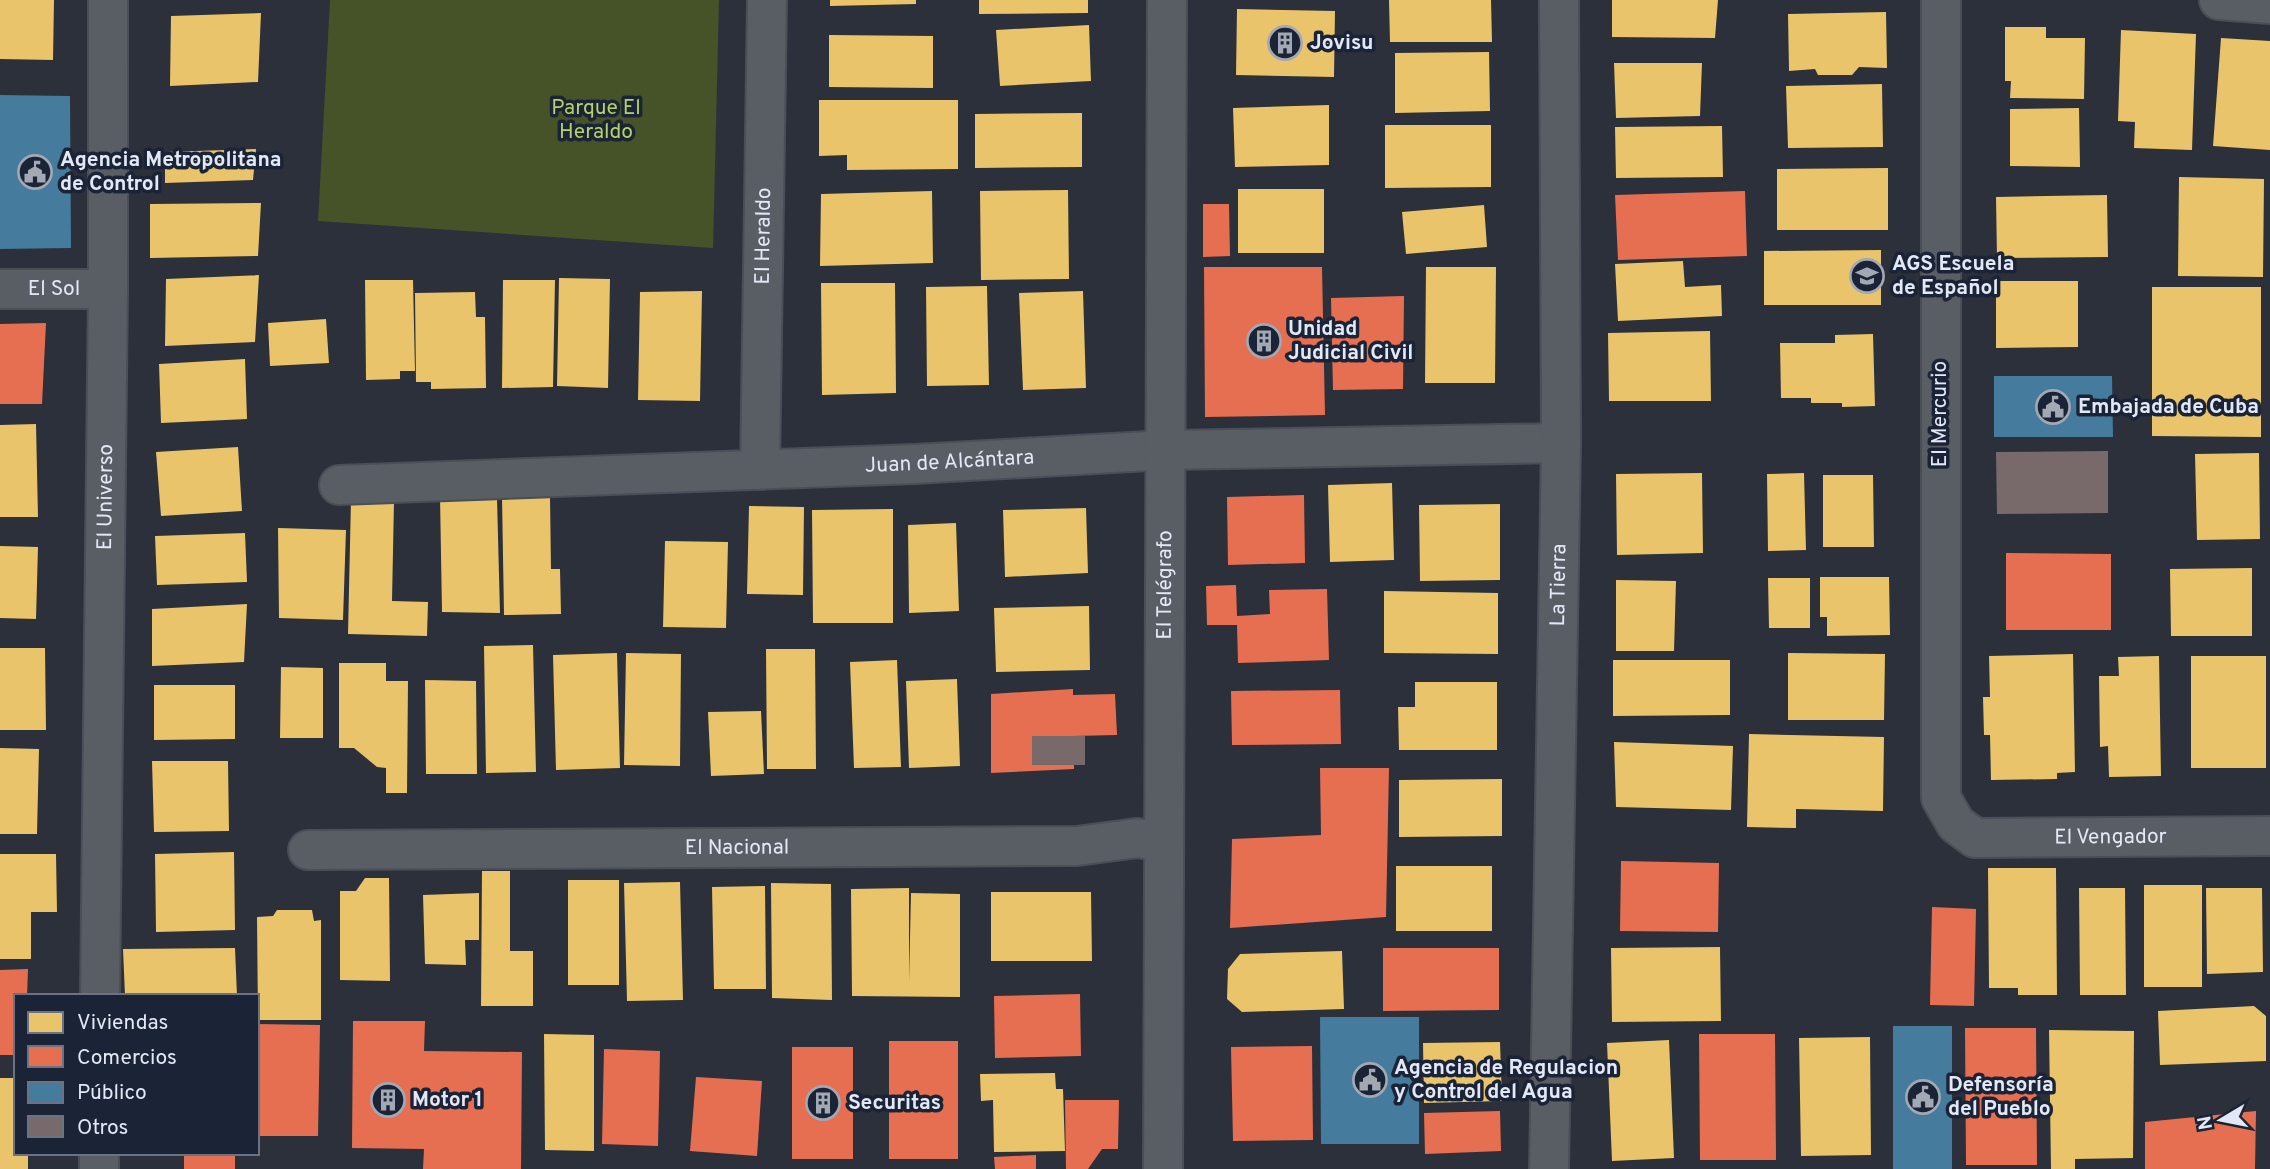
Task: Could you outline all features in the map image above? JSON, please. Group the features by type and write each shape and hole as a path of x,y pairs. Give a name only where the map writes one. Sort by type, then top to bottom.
{"street":[{"name":"El Universo","path":"100,994 108,289 108,0"},
{"name":"El Heraldo","path":"760,470 767,0"},
{"name":"El Telégrafo","path":"1163,1169 1167,0"},
{"name":"La Tierra","path":"1549,1169 1561,443 1559,0"},
{"name":"El Mercurio","path":"1941,0 1941,798 1956,824"},
{"path":"2218,0 2270,4"},
{"name":"El Sol","path":"0,289 108,289"},
{"name":"Juan de Alcántara","path":"339,485 1097,456 1167,450 1561,443"},
{"name":"El Vengador","path":"1956,824 1975,838 2270,836"},
{"name":"El Nacional","path":"308,850 1077,846 1137,838 1164,842"}],"green space":[{"name":"Parque El Heraldo","path":"330,0 719,0 713,248 318,221"}],"building: Viviendas":[{"path":"0,0 54,0 53,60 0,59"},
{"path":"830,0 916,0 916,4 830,6"},
{"path":"979,0 1088,0 1088,13 979,14"},
{"path":"1389,0 1491,0 1492,42 1390,42"},
{"path":"1612,0 1718,0 1715,38 1612,37"},
{"name":"Jovisu","path":"1237,9 1335,11 1334,77 1236,75"},
{"path":"1886,12 1887,68 1859,67 1852,75 1818,75 1815,69 1789,71 1788,14"},
{"path":"261,13 258,82 170,86 171,16"},
{"path":"1089,25 1091,81 1000,86 996,30"},
{"path":"2005,27 2046,27 2046,38 2085,38 2084,99 2010,98 2011,81 2005,81"},
{"path":"2121,30 2196,34 2192,150 2134,148 2135,122 2118,121"},
{"path":"829,35 933,36 933,88 829,87"},
{"path":"2221,38 2270,41 2270,150 2213,146"},
{"path":"1489,52 1490,111 1395,113 1395,53"},
{"path":"1614,63 1702,63 1700,116 1616,118"},
{"path":"1882,84 1883,147 1788,148 1786,86"},
{"path":"819,100 958,100 958,169 847,170 847,155 819,156"},
{"path":"1329,105 1329,165 1235,167 1233,108"},
{"path":"2079,108 2080,167 2010,166 2010,109"},
{"path":"1082,113 1082,167 975,168 975,114"},
{"path":"1385,125 1491,125 1491,187 1385,188"},
{"path":"1722,126 1723,177 1616,178 1615,127"},
{"path":"256,149 253,180 165,183 165,152"},
{"path":"1888,168 1888,230 1777,230 1777,169"},
{"path":"2179,177 2264,179 2263,277 2178,276"},
{"path":"1238,189 1324,189 1324,253 1238,253"},
{"path":"1068,190 1069,279 981,280 980,191"},
{"path":"932,191 933,263 820,266 821,194"},
{"path":"2107,195 2108,257 1997,258 1996,197"},
{"path":"261,203 258,256 150,258 150,204"},
{"path":"1484,205 1487,247 1406,254 1402,212"},
{"path":"1881,250 1881,305 1764,305 1764,251"},
{"path":"1683,261 1685,287 1721,285 1722,316 1618,321 1615,264"},
{"path":"1426,267 1496,267 1495,383 1425,383"},
{"path":"259,275 255,342 165,346 166,279"},
{"path":"559,278 610,279 608,388 557,386"},
{"path":"365,280 413,280 415,371 400,371 400,379 366,380"},
{"path":"503,280 555,280 553,387 502,388"},
{"path":"1996,281 2078,281 2078,347 1996,348"},
{"path":"821,283 895,283 896,393 822,395"},
{"path":"987,286 989,385 927,386 926,287"},
{"path":"2152,287 2261,287 2261,437 2152,436"},
{"path":"702,291 700,401 638,400 640,292"},
{"path":"1083,291 1086,388 1023,390 1019,293"},
{"path":"475,292 476,317 485,317 486,388 431,389 431,382 416,382 415,293"},
{"path":"326,319 329,363 270,366 268,323"},
{"path":"1710,331 1711,401 1609,401 1608,333"},
{"path":"1873,334 1875,406 1842,407 1842,403 1811,403 1811,398 1781,398 1780,343 1835,343 1835,335"},
{"path":"245,359 247,419 161,423 159,364"},
{"path":"36,424 38,517 0,517 0,425"},
{"path":"238,447 242,511 161,516 156,452"},
{"path":"2259,453 2260,539 2197,540 2195,454"},
{"path":"1702,473 1703,553 1617,555 1616,474"},
{"path":"1804,473 1806,550 1768,551 1767,474"},
{"path":"1823,475 1873,475 1874,547 1823,547"},
{"path":"1392,483 1394,560 1330,562 1328,485"},
{"path":"440,496 497,498 500,613 442,612"},
{"path":"502,497 550,497 551,569 560,569 561,614 504,615"},
{"path":"351,499 394,501 392,601 428,602 427,636 348,634"},
{"path":"1500,504 1500,580 1420,581 1419,505"},
{"path":"749,506 804,507 803,595 747,594"},
{"path":"1086,508 1088,573 1005,577 1003,510"},
{"path":"893,509 893,623 813,623 812,510"},
{"path":"956,523 959,611 909,613 908,525"},
{"path":"278,528 346,530 343,620 279,618"},
{"path":"245,533 247,582 157,585 155,536"},
{"path":"665,541 728,542 726,628 663,627"},
{"path":"0,546 38,547 36,619 0,618"},
{"path":"2252,568 2252,636 2171,636 2170,569"},
{"path":"1820,577 1889,577 1890,635 1827,636 1827,617 1820,617"},
{"path":"1768,578 1810,578 1810,628 1769,628"},
{"path":"1616,580 1676,581 1674,651 1616,651"},
{"path":"1384,591 1498,593 1498,654 1384,653"},
{"path":"247,604 244,662 152,666 152,609"},
{"path":"1089,606 1090,670 996,672 994,608"},
{"path":"533,645 536,772 486,773 484,646"},
{"path":"0,648 45,648 46,730 0,730"},
{"path":"766,649 815,649 816,769 767,769"},
{"path":"617,653 620,768 556,770 553,655"},
{"path":"626,653 681,654 680,766 624,765"},
{"path":"1788,653 1885,654 1884,720 1788,720"},
{"path":"2073,654 2075,772 2057,773 2057,779 1991,780 1990,735 1984,735 1983,697 1990,697 1989,656"},
{"path":"2159,656 2161,776 2109,777 2108,746 2100,747 2099,676 2119,676 2118,657"},
{"path":"2191,656 2266,656 2266,768 2191,768"},
{"path":"897,660 901,767 854,768 850,662"},
{"path":"1613,660 1730,660 1730,715 1613,716"},
{"path":"339,663 386,663 386,681 408,681 407,793 386,793 386,768 377,767 354,748 339,748"},
{"path":"281,667 323,668 323,738 280,738"},
{"path":"957,679 960,766 909,768 906,681"},
{"path":"425,680 476,681 477,774 426,774"},
{"path":"1415,682 1497,682 1497,750 1399,750 1398,707 1415,707"},
{"path":"154,685 235,685 235,739 154,740"},
{"path":"761,711 764,774 711,776 708,712"},
{"path":"1749,734 1884,737 1883,811 1796,809 1796,828 1747,827"},
{"path":"1614,742 1733,746 1731,810 1616,807"},
{"path":"0,748 39,749 37,834 0,834"},
{"path":"152,761 228,761 229,831 154,832"},
{"path":"1502,779 1502,836 1399,837 1399,780"},
{"path":"234,852 235,930 156,932 155,854"},
{"path":"0,854 56,854 57,912 31,912 31,959 0,959"},
{"path":"1396,866 1492,866 1492,931 1396,931"},
{"path":"1988,868 2056,868 2057,995 2018,995 2018,988 1989,988"},
{"path":"482,871 510,871 510,951 533,951 533,1006 481,1006"},
{"path":"365,878 389,878 390,981 340,980 340,891 356,891"},
{"path":"568,880 619,880 619,985 568,985"},
{"path":"680,882 683,1000 627,1001 624,883"},
{"path":"771,883 831,884 832,1000 772,998"},
{"path":"2144,885 2202,885 2202,987 2144,987"},
{"path":"765,886 766,989 714,989 712,887"},
{"path":"909,888 909,981 911,893 960,894 960,997 852,996 851,889"},
{"path":"2079,888 2125,888 2126,995 2080,995"},
{"path":"2206,888 2262,888 2263,972 2207,974"},
{"path":"991,892 1091,892 1092,961 991,961"},
{"path":"479,893 479,940 465,940 466,965 425,964 423,895"},
{"path":"277,910 312,910 314,921 321,920 321,1020 259,1020 257,917 273,916"},
{"path":"1720,947 1721,1021 1612,1022 1611,948"},
{"path":"235,948 237,994 125,994 123,949"},
{"path":"1342,951 1344,1009 1242,1012 1227,999 1228,969 1240,954"},
{"path":"2254,1006 2266,1016 2266,1061 2160,1065 2158,1011"},
{"path":"2049,1030 2134,1031 2133,1158 2075,1159 2075,1169 2051,1169"},
{"path":"544,1034 594,1035 594,1151 545,1150"},
{"path":"1870,1037 1871,1155 1801,1156 1799,1038"},
{"path":"1669,1040 1674,1158 1612,1161 1607,1043"},
{"path":"1500,1042 1502,1101 1424,1103 1423,1043"},
{"path":"1055,1073 1056,1089 1063,1089 1065,1151 994,1152 993,1100 981,1101 980,1074"},
{"path":"0,1078 14,1078 14,1155 28,1155 28,1169 0,1169"}],"building: Comercios":[{"path":"1745,191 1747,256 1618,260 1615,195"},
{"path":"1203,204 1229,204 1230,256 1203,257"},
{"name":"Unidad Judicial Civil","path":"1204,267 1322,267 1325,415 1205,417"},
{"path":"1404,296 1403,389 1333,390 1331,298"},
{"path":"46,323 42,404 0,404 0,324"},
{"path":"1304,495 1305,563 1228,565 1227,497"},
{"path":"2006,553 2111,554 2111,630 2006,630"},
{"path":"1236,585 1237,616 1270,614 1269,590 1327,589 1329,660 1238,663 1237,625 1207,625 1206,586"},
{"path":"1073,689 1073,695 1115,694 1117,735 1073,736 1074,769 991,773 991,694"},
{"path":"1340,690 1341,744 1232,745 1231,691"},
{"path":"1320,768 1389,768 1386,917 1230,928 1232,839 1321,835"},
{"path":"1621,861 1719,863 1718,932 1620,931"},
{"path":"1932,907 1976,909 1974,1006 1930,1005"},
{"path":"1383,948 1499,948 1499,1010 1383,1011"},
{"path":"28,969 27,994 14,994 14,1055 0,1055 0,970"},
{"path":"1080,994 1081,1056 995,1058 994,996"},
{"path":"353,1021 425,1021 424,1051 522,1052 521,1169 423,1169 424,1149 352,1148"},
{"path":"259,1024 320,1025 318,1136 259,1136"},
{"path":"1965,1028 2036,1028 2037,1165 1966,1165"},
{"path":"1699,1034 1775,1034 1776,1160 1700,1160"},
{"path":"889,1041 958,1041 958,1159 889,1159"},
{"path":"1312,1046 1313,1140 1233,1141 1231,1047"},
{"name":"Securitas","path":"792,1047 853,1047 853,1159 792,1159"},
{"path":"604,1049 660,1051 658,1146 602,1144"},
{"path":"696,1077 762,1081 757,1156 690,1151"},
{"path":"1065,1100 1119,1100 1118,1149 1102,1149 1088,1169 1066,1169"},
{"path":"1500,1111 1501,1151 1425,1154 1424,1113"},
{"path":"2256,1111 2255,1169 2145,1169 2145,1122"},
{"path":"184,1155 235,1155 235,1169 184,1169"},
{"path":"1036,1155 1036,1169 995,1169 994,1157"}],"building: Público":[{"name":"Agencia Metropolitana de Control","path":"0,95 70,96 71,248 0,249"},
{"name":"Embajada de Cuba","path":"1994,376 2112,376 2113,437 1994,437"},
{"name":"Agencia de Regulacion y Control del Agua","path":"1320,1017 1419,1017 1419,1144 1321,1144"},
{"name":"Defensoría del Pueblo","path":"1893,1026 1952,1026 1952,1169 1893,1169"}],"building: Otros":[{"path":"2108,451 2108,513 1997,514 1996,452"},
{"path":"1032,736 1085,736 1085,765 1032,765"}],"place":[{"name":"Jovisu","path":"1285,43"},
{"name":"Agencia Metropolitana de Control","path":"35,172"},
{"name":"AGS Escuela de Español","path":"1867,276"},
{"name":"Unidad Judicial Civil","path":"1264,341"},
{"name":"Embajada de Cuba","path":"2053,407"},
{"name":"Agencia de Regulacion y Control del Agua","path":"1370,1080"},
{"name":"Defensoría del Pueblo","path":"1923,1097"},
{"name":"Motor 1","path":"388,1100"},
{"name":"Securitas","path":"823,1103"}]}
